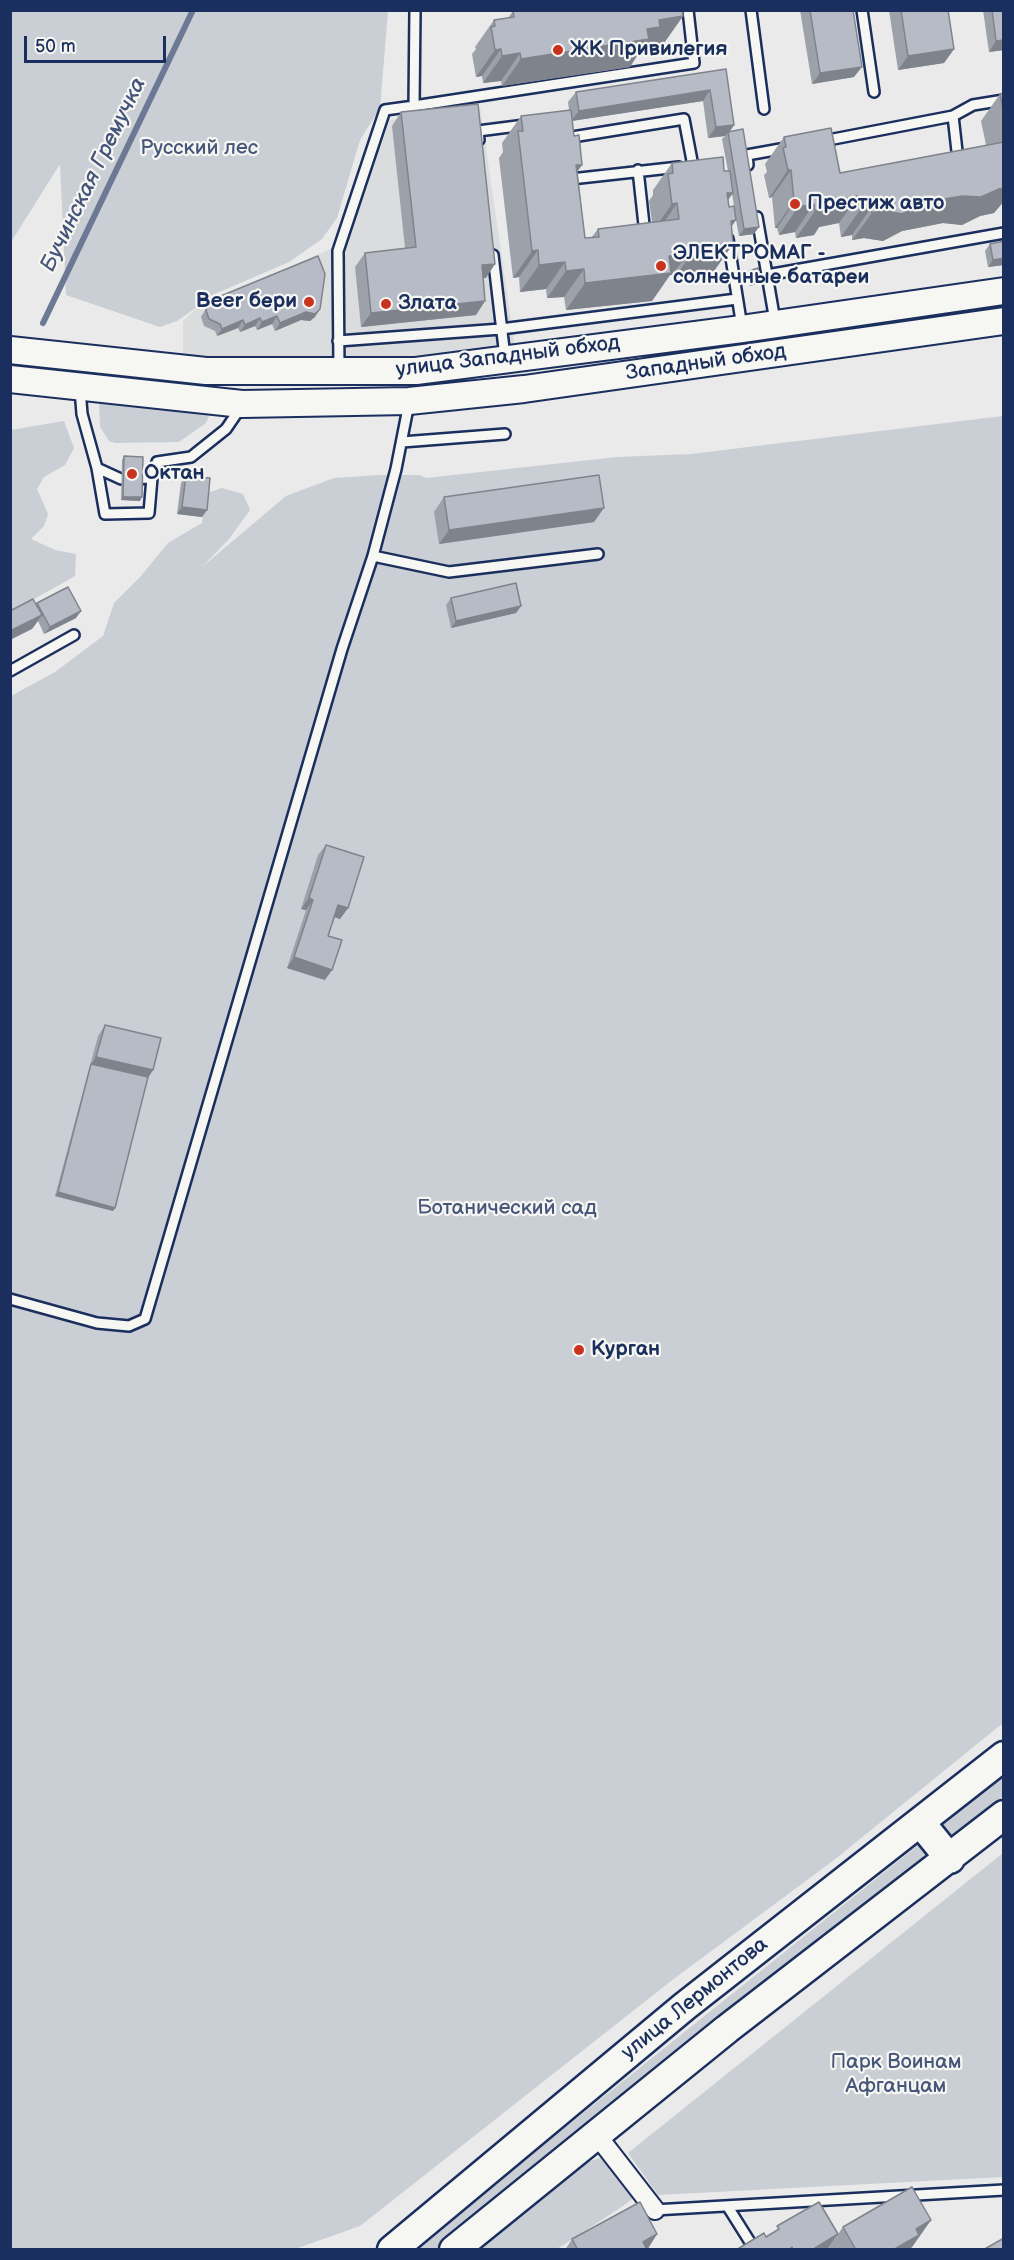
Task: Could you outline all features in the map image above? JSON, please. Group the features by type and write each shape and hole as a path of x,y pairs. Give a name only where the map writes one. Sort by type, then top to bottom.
{"main road":[{"name":"улица Западный обход","path":"10,350 206,371 339,373 416,371 742,329 1004,291"},
{"name":"Западный обход","path":"409,401 524,389 1004,321"},
{"name":"улица Западный обход","path":"10,379 242,404 409,401"},
{"name":"улица Лермонтова","path":"392,2250 685,2006 1004,1756"},
{"name":"улица Лермонтова","path":"454,2250 727,2029 950,1859 1004,1815"},
{"path":"920,1822 950,1859"}],"street":[{"path":"596,2134 650,2209"}],"lane":[{"path":"414,106 415,10"},
{"path":"339,373 338,251 385,110 694,63 688,10"},
{"path":"751,10 764,109"},
{"path":"862,10 874,92"},
{"path":"815,142 953,116 973,105 1004,100"},
{"path":"949,161 960,159 953,116"},
{"path":"566,137 684,119 693,166 702,173"},
{"path":"481,153 478,131 537,123"},
{"path":"557,129 566,137 567,147"},
{"path":"830,140 832,150"},
{"path":"750,177 747,155 792,147"},
{"path":"571,179 638,170 693,166"},
{"path":"569,168 572,190"},
{"path":"634,240 646,238 638,170"},
{"path":"756,210 776,324"},
{"path":"726,228 742,329"},
{"path":"767,275 1004,233"},
{"path":"491,242 505,360"},
{"path":"338,340 501,329 737,299"},
{"path":"80,387 82,414 97,468 105,514 149,513 152,478 157,462 191,457 226,429 242,404"},
{"path":"10,1299 97,1323 129,1326 145,1318 342,649 373,556 402,442 409,401"},
{"path":"402,442 506,434"},
{"path":"97,468 121,480 152,478"},
{"path":"373,556 449,572 598,554"},
{"path":"10,671 74,635"},
{"path":"650,2209 1004,2190"},
{"path":"728,2206 755,2250"}],"shaded area":[{"path":"480,107 515,348 314,364 183,358 183,321 197,308 348,241 390,120"}],"green space":[{"name":"Русский лес","path":"11,10 388,11 380,108 360,140 337,218 322,239 289,262 217,293 177,321 160,327 66,295 60,164 11,242"},
{"path":"99,400 210,413 206,423 179,442 115,443 109,441 100,427"},
{"name":"Ботанический сад","path":"1003,416 1003,1723 834,1860 671,1981 360,2226 295,2249 11,2250 11,696 55,672 103,636 114,603 141,576 168,543 202,523 205,494 222,488 243,494 250,510 229,539 202,567 286,496 334,478 419,475 426,478 617,457 691,454"},
{"path":"64,421 74,448 65,465 44,477 37,489 48,514 44,526 31,539 55,550 76,554 75,576 11,612 11,430"},
{"path":"1003,1776 1003,1796 948,1840 938,1829"},
{"path":"922,1842 931,1853 435,2249 412,2250"},
{"name":"Парк Воинам Афганцам","path":"1003,1853 1003,2177 658,2195 628,2153"},
{"path":"600,2158 609,2163 629,2190 632,2199 623,2206 557,2249 477,2250 585,2163"}],"building":[{"path":"682,10 683,16 659,20 660,27 647,29 649,39 521,59 520,53 502,56 501,49 495,50 491,27 495,26 494,20 514,17 513,11"},
{"path":"810,10 853,10 862,67 820,73"},
{"path":"901,10 948,10 954,49 908,56"},
{"path":"992,10 1004,10 1004,40 996,41"},
{"path":"726,69 734,125 716,127 710,90 579,111 576,92"},
{"path":"1004,93 1004,113 1000,94"},
{"path":"478,104 495,264 482,265 485,301 371,313 365,253 416,247 401,112"},
{"path":"571,110 574,136 579,135 582,165 576,165 585,238 599,237 598,229 679,219 677,203 672,204 668,174 673,173 672,163 723,157 724,171 730,171 733,193 727,193 729,207 734,206 736,220 731,221 733,244 724,245 724,249 692,253 692,248 678,250 679,255 669,256 671,273 585,283 584,269 566,271 565,262 539,265 538,250 532,251 518,131 523,131 521,116"},
{"path":"831,128 840,173 1004,142 1004,188 981,197 962,196 921,203 902,214 883,210 872,213 871,208 860,210 858,196 832,201 833,208 815,211 814,204 798,207 796,200 794,201 791,170 788,170 783,148 786,147 784,137"},
{"path":"743,129 759,227 744,229 728,132"},
{"path":"1004,241 1004,258 993,260 990,244"},
{"path":"318,256 325,274 320,309 315,314 306,312 280,323 277,316 262,322 260,318 245,325 243,320 222,329 220,324 209,319 206,310 211,300"},
{"path":"758,268 761,280 753,282 749,271"},
{"path":"124,456 143,457 142,497 123,497"},
{"path":"599,475 604,508 449,530 444,497"},
{"path":"186,476 210,478 207,510 182,507"},
{"path":"516,583 521,606 456,621 451,598"},
{"path":"68,587 81,611 50,627 37,603"},
{"path":"33,599 42,615 10,631 10,611"},
{"path":"326,845 364,857 348,908 338,905 328,936 342,940 332,970 294,957 313,900 309,898"},
{"path":"105,1025 161,1038 153,1070 96,1057"},
{"path":"91,1064 148,1077 115,1208 58,1192"},
{"path":"912,2187 931,2220 916,2229 919,2235 893,2250 856,2250 843,2227"},
{"path":"640,2202 657,2234 643,2242 646,2248 644,2250 578,2250 572,2239"},
{"path":"819,2202 838,2234 812,2250 793,2250 792,2247 788,2250 736,2250 764,2233 766,2237 779,2229 777,2226"},
{"path":"1004,2238 1004,2250 983,2250"}],"waterway":[{"name":"Бучинская Гремучка","path":"43,323 193,10"}],"place":[{"name":"ЖК Привилегия","path":"558,50"},
{"name":"Престиж авто","path":"795,204"},
{"name":"ЭЛЕКТРОМАГ - солнечные батареи","path":"661,266"},
{"name":"Beer бери","path":"309,302"},
{"name":"Злата","path":"386,304"},
{"name":"Октан","path":"132,474"},
{"name":"Курган","path":"579,1350"}]}
